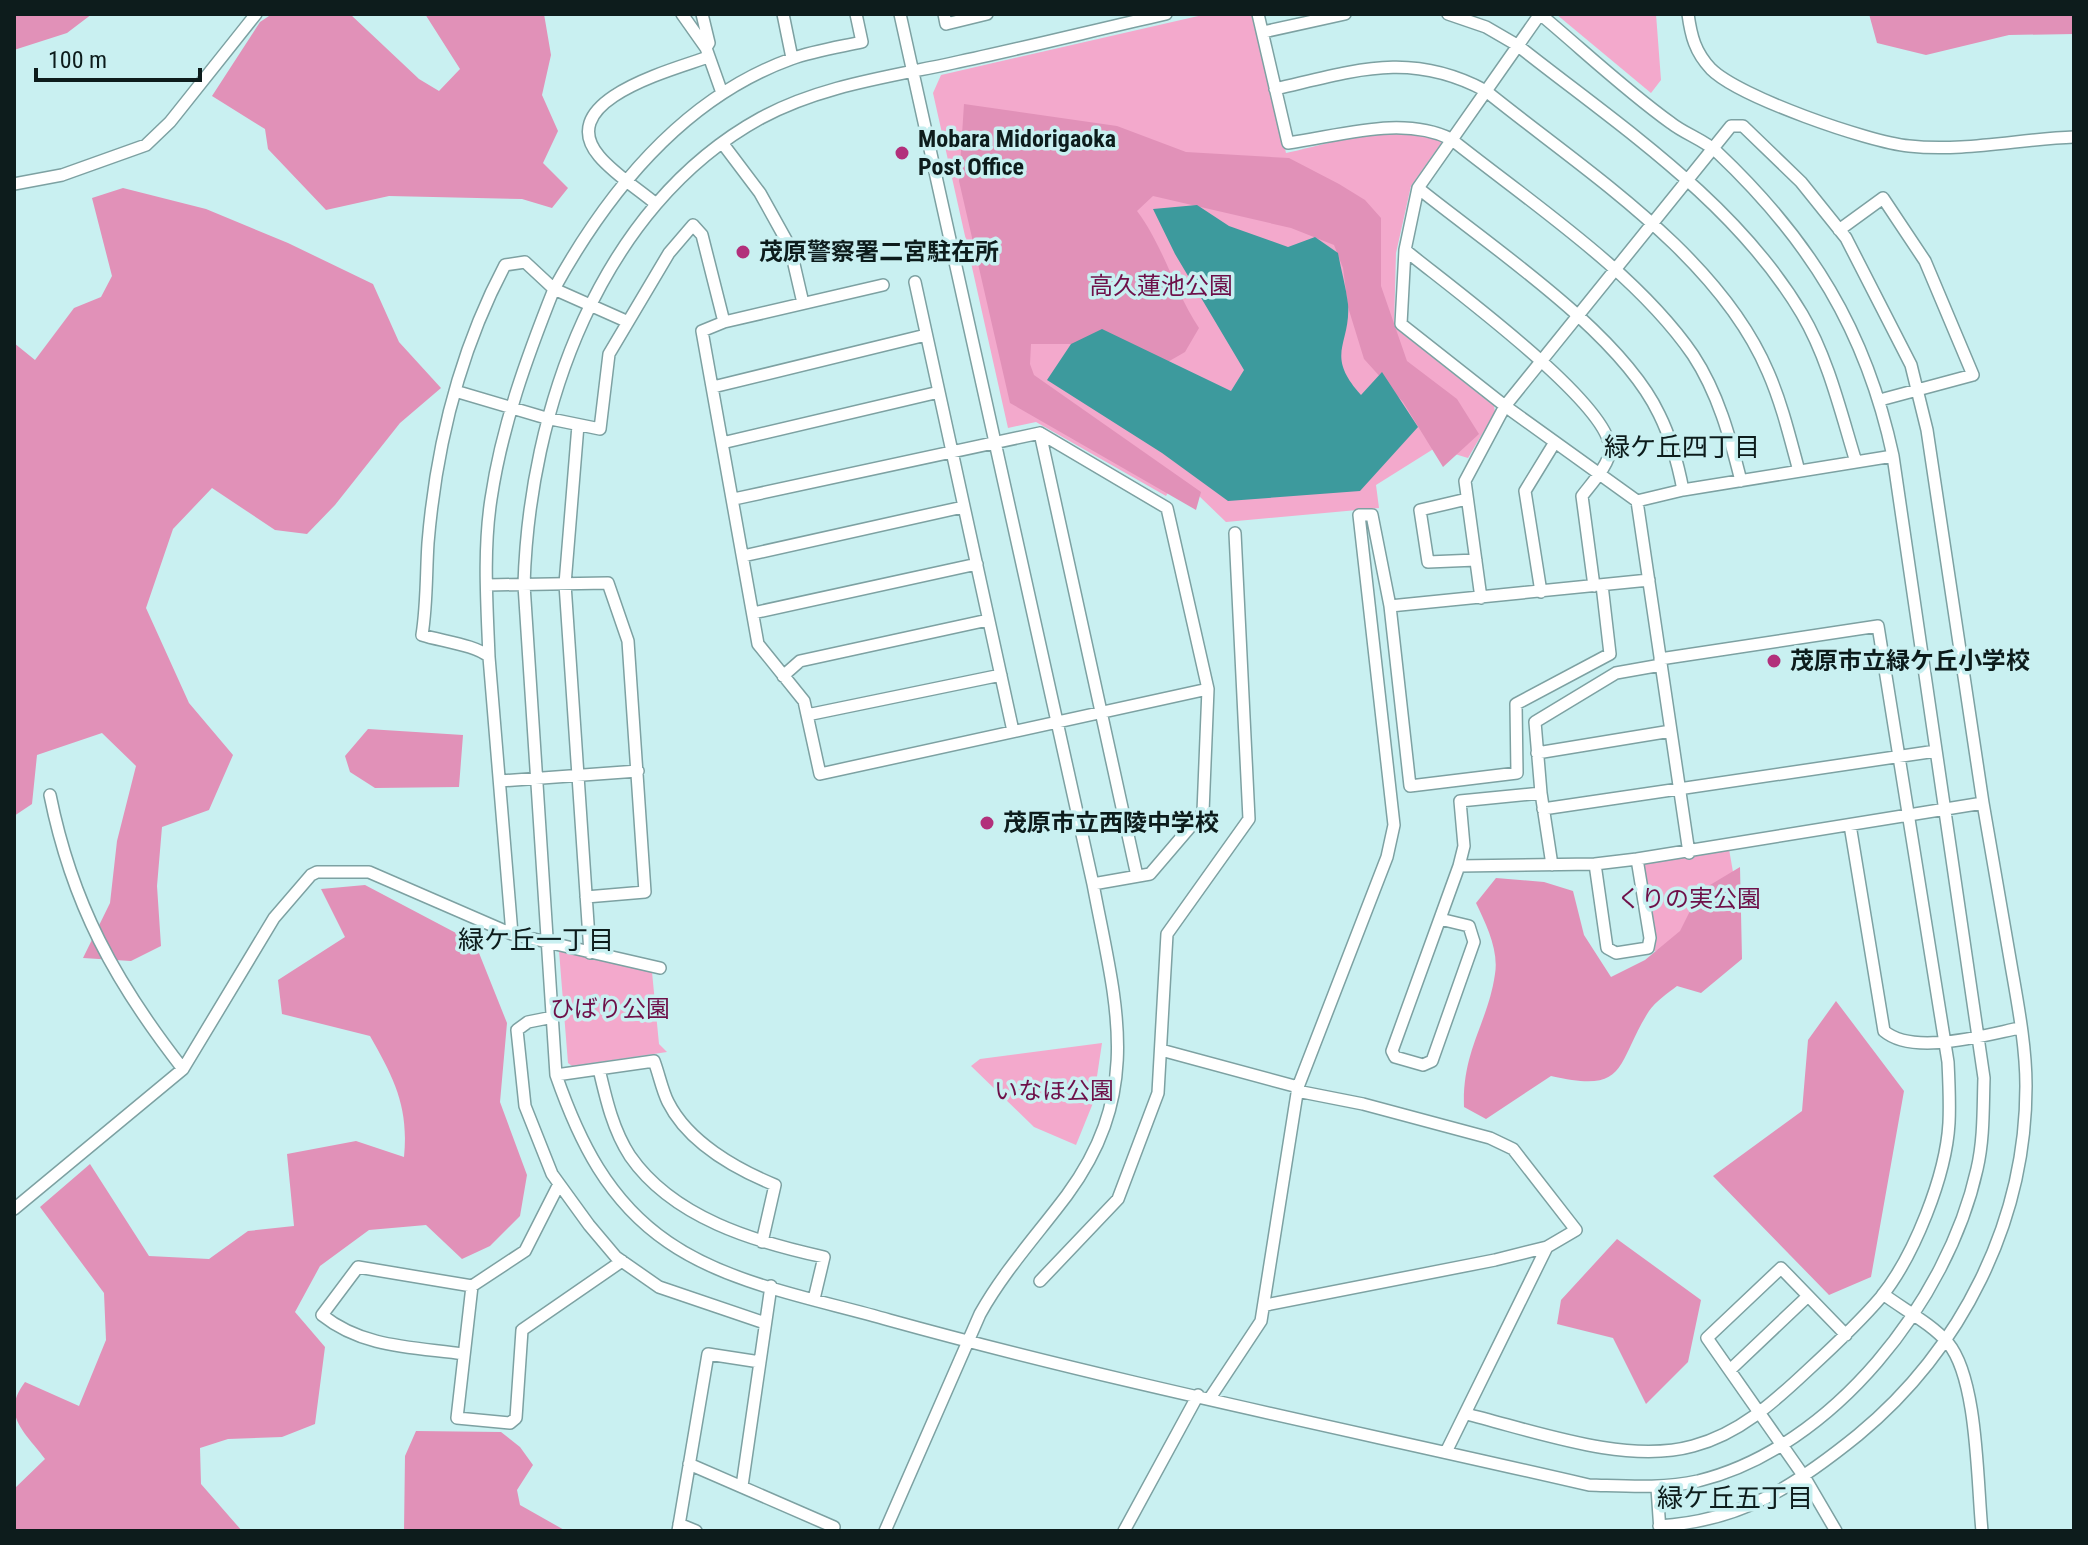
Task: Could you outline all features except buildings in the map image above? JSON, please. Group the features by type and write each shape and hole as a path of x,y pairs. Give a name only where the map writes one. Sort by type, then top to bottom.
{"street":[{"path":"14,184 62,175 146,145 170,122 256,14"},
{"path":"682,14 707,52 722,93"},
{"path":"702,14 709,43 707,52"},
{"path":"783,14 792,58"},
{"path":"512,934 489,657 487,585 491,500 511,406 554,289 586,234 627,179 669,134 722,93 792,58 862,42 856,14"},
{"path":"885,1531 996,1286 1084,1169 1113,1095 1120,1057 1119,1017 1093,884 900,14"},
{"path":"944,14 946,24 987,14"},
{"path":"1166,14 863,80 810,97 761,118 723,144 656,204 592,303 546,418 529,508 524,585 550,942 556,1075 574,1128 593,1165 641,1223 670,1244 719,1268 771,1286 969,1342 1589,1485 1657,1488 1736,1469 1782,1446 1846,1393 1913,1316 1954,1243 1978,1167 1984,1078 1893,456 1880,400 1868,366 1822,272 1793,232 1714,149 1671,124 1540,14 1418,188 1405,250 1401,324 1505,406 1637,501 1689,853"},
{"path":"1258,14 1288,143 1397,127 1416,127 1451,139 1615,271 1659,311 1694,358 1727,426 1741,481"},
{"path":"1263,32 1345,14"},
{"path":"1448,14 1486,27 1517,45 1688,181 1765,258 1804,316 1834,391 1856,462"},
{"path":"1688,14 1695,48 1713,71 1842,132 1909,146 1952,148 2018,139 2074,137"},
{"path":"656,204 599,156 593,146 590,125 596,112 626,86 707,52"},
{"path":"1275,89 1395,65 1448,73 1486,91 1652,225 1702,273 1748,336 1767,370 1799,471"},
{"path":"1481,598 1465,481 1505,406 1731,126 1743,126 1801,182 1839,230 1911,365 1927,430 2020,1028 2026,1083 2023,1140 2010,1206 1980,1284 1947,1341 1889,1409 1805,1478 1740,1512 1659,1528 1657,1488"},
{"path":"723,144 760,193 790,247 803,303"},
{"path":"1418,188 1612,348 1658,413 1677,461 1683,490"},
{"path":"1839,230 1883,198 1925,261 1973,375 1880,400"},
{"path":"455,391 546,418 600,429 609,354 669,253 693,225 702,235 724,322"},
{"path":"1125,1531 1204,1396 1242,1355 1266,1305 1298,1089 1387,857 1394,825 1359,515 1372,515 1390,606 1410,786 1517,773 1516,704 1610,654 1582,496 1610,454 1609,441 1585,402 1405,250"},
{"path":"489,657 481,649 453,646 422,635 428,601 428,543 445,425 464,356 505,265 525,262 554,289 592,303 626,321"},
{"path":"915,282 1013,731"},
{"path":"883,285 724,322 702,331 758,644 804,701 820,774 1208,689"},
{"path":"713,387 926,335"},
{"path":"722,443 939,392"},
{"path":"578,425 565,584 590,953"},
{"path":"1040,433 1137,876"},
{"path":"734,499 1040,433 1167,508 1208,689 1203,812 1150,874 1093,884"},
{"path":"1541,592 1525,491 1555,442"},
{"path":"1637,501 1683,490 1893,456"},
{"path":"1467,499 1420,510 1424,550 1428,562 1476,560"},
{"path":"743,556 963,507"},
{"path":"1040,1281 1118,1199 1158,1093 1167,934 1249,819 1235,533"},
{"path":"753,613 977,564"},
{"path":"1390,606 1649,580"},
{"path":"487,585 608,583 628,641 645,892 586,897"},
{"path":"783,676 800,661 988,620"},
{"path":"1466,1414 1573,1441 1638,1451 1692,1447 1750,1421 1846,1335 1883,1294 1915,1238 1940,1174 1949,1124 1945,1043 1878,626 1661,662 1616,673 1535,722 1541,793 1552,865"},
{"path":"807,715 1001,675"},
{"path":"1537,753 1671,731"},
{"path":"1543,809 1936,751"},
{"path":"500,781 638,771"},
{"path":"1440,919 1469,926 1474,942 1432,1061 1423,1065 1395,1057 1392,1051 1459,866 1464,846 1460,801 1541,793"},
{"path":"50,795 74,883 98,944 183,1069"},
{"path":"1459,866 1595,864 1689,853 1983,803"},
{"path":"1850,825 1884,1031 1892,1038 1945,1043 2020,1028"},
{"path":"1595,864 1607,948 1616,953 1648,948 1650,938 1637,859"},
{"path":"14,1209 183,1069 274,918 317,872 369,872 512,934 660,968"},
{"path":"553,1017 528,1022 517,1030 525,1106 559,1184 622,1261 659,1287 765,1323"},
{"path":"1161,1050 1490,1138 1513,1149 1576,1230 1547,1247 1266,1305"},
{"path":"556,1075 654,1061 669,1104 693,1133 742,1172 775,1185 762,1242"},
{"path":"599,1069 612,1119 631,1157 685,1206 742,1236 824,1257 814,1299"},
{"path":"464,1354 374,1342 344,1333 322,1315 358,1267 472,1286 525,1251 559,1184"},
{"path":"1446,1452 1547,1247"},
{"path":"472,1286 457,1418 510,1423 516,1418 522,1330 622,1261"},
{"path":"1836,1531 1805,1478 1707,1338 1781,1268 1846,1335"},
{"path":"742,1486 771,1286"},
{"path":"1883,1294 1947,1341 1959,1360 1974,1429 1982,1531"},
{"path":"1731,1369 1808,1296"},
{"path":"696,1531 679,1527 708,1354 760,1362"},
{"path":"689,1464 834,1527 831,1531"}],"green space":[{"path":"14,14 92,14 67,33 14,50"},
{"path":"272,14 350,14 419,79 439,91 460,69 425,14 544,14 551,55 542,95 558,131 543,163 568,188 552,208 522,199 389,196 326,210 268,149 265,129 212,96 260,22"},
{"name":"高久蓮池公園","path":"1207,14 1254,14 1286,153 1388,132 1427,135 1442,142 1411,186 1396,253 1394,327 1494,406 1495,412 1468,458 1435,448 1376,485 1379,508 1226,522 1197,494 1174,482 1166,496 1036,422 1008,428 933,93 941,75"},
{"path":"1556,14 1656,14 1661,80 1651,93"},
{"path":"1869,14 2074,14 2074,34 2009,35 1926,55 1877,43"},
{"path":"964,104 1117,126 1186,152 1289,158 1365,200 1381,218 1381,286 1407,361 1457,399 1479,434 1443,467 1403,402 1364,359 1348,307 1343,268 1334,245 1291,228 1153,196 1137,211 1155,239 1199,328 1185,352 1159,367 1075,344 1031,344 1030,364 1034,375 1201,492 1196,510 1010,403 959,181"},
{"path":"123,188 206,209 288,243 373,284 399,342 441,388 400,423 335,505 307,534 275,530 212,488 173,529 146,608 189,703 233,755 209,810 162,827 157,886 161,946 131,961 83,958 110,903 117,841 136,766 102,733 37,755 32,804 14,816 14,343 35,360 74,308 101,297 112,276 92,198"},
{"path":"368,729 463,735 459,787 375,788 350,772 345,756"},
{"name":"くりの実公園","path":"1729,849 1737,895 1737,930 1651,952 1644,863"},
{"path":"1740,867 1742,959 1701,993 1677,986 1658,1001 1638,1030 1624,1060 1607,1078 1576,1081 1551,1076 1486,1119 1464,1107 1467,1069 1492,991 1496,965 1491,937 1476,903 1496,878 1544,882 1573,891 1584,935 1611,977 1645,960 1680,931 1700,891"},
{"path":"365,885 475,943 507,1023 500,1102 527,1175 520,1216 490,1246 462,1259 426,1225 369,1230 320,1266 295,1312 325,1347 315,1424 282,1437 228,1439 200,1448 201,1484 242,1531 14,1531 14,1489 45,1459 18,1423 15,1404 18,1394 25,1382 79,1406 106,1340 104,1293 40,1207 90,1164 149,1256 209,1259 248,1231 294,1226 287,1154 356,1141 404,1157 402,1108 386,1066 370,1036 282,1014 278,980 345,937 321,889"},
{"name":"ひばり公園","path":"563,949 652,972 659,1044 667,1052 572,1066 568,1063 559,951"},
{"path":"1836,1001 1904,1091 1871,1277 1829,1295 1713,1176 1802,1111 1808,1040"},
{"name":"いなほ公園","path":"1102,1043 1093,1103 1076,1145 1034,1127 971,1066 980,1059"},
{"path":"1617,1239 1701,1300 1688,1362 1646,1404 1613,1338 1557,1324 1561,1300"},
{"path":"416,1431 501,1432 520,1447 533,1465 517,1490 520,1505 566,1531 404,1531 405,1456"}],"water":[{"path":"1197,205 1229,226 1288,247 1315,237 1338,253 1348,304 1341,359 1344,369 1361,395 1382,372 1418,427 1360,491 1228,501 1162,453 1047,380 1071,344 1102,329 1231,391 1244,370 1175,254 1153,209"}],"place":[{"name":"Mobara Midorigaoka Post Office","path":"902,153"},
{"name":"茂原警察署二宮駐在所","path":"743,252"},
{"name":"茂原市立緑ケ丘小学校","path":"1774,661"},
{"name":"茂原市立西陵中学校","path":"987,823"}],"district":[{"name":"緑ケ丘四丁目","path":"1682,447"},
{"name":"緑ケ丘一丁目","path":"536,940"},
{"name":"緑ケ丘五丁目","path":"1735,1498"}]}
